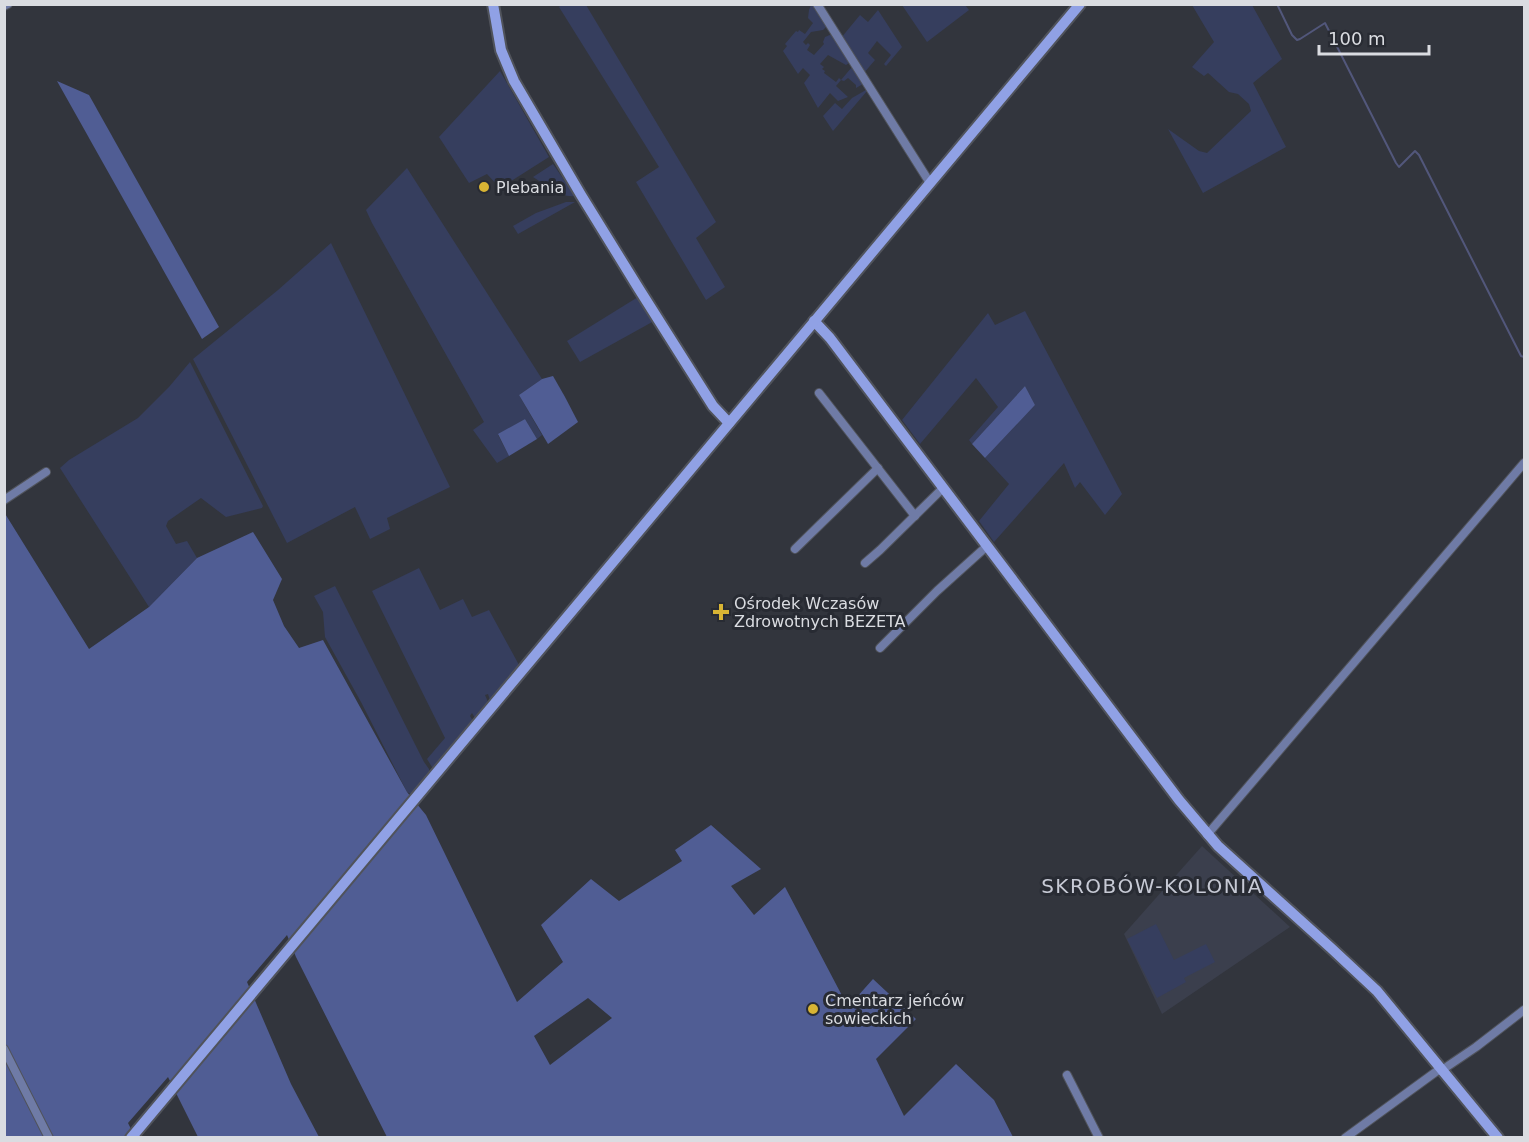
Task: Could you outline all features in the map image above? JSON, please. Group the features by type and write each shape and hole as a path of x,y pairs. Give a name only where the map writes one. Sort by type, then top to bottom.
{"street":[{"path":"493,4 502,53 519,90 651,308 713,406 729,423"},
{"path":"818,4 930,183"},
{"path":"131,1137 1080,4"},
{"path":"814,321 826,333 1207,835 1356,970 1498,1137"},
{"path":"819,393 915,516"},
{"path":"1207,835 1524,463"},
{"path":"795,549 878,468"},
{"path":"4,500 46,472"},
{"path":"864,563 943,488"},
{"path":"880,648 987,546"},
{"path":"1345,1137 1437,1071 1443,1070 1476,1047 1524,1010"},
{"path":"4,1049 49,1137"},
{"path":"1067,1075 1099,1137"}],"shaded area":[{"path":"562,4 586,5 716,222 696,238 725,287 706,300 636,182 659,167 559,7"},
{"path":"811,5 827,26 823,30 811,32 803,42 810,45 807,50 814,55 824,44 825,37 832,34 849,63 846,65 828,55 820,64 824,67 822,69 824,73 836,82 839,78 841,80 836,86 848,97 838,101 830,93 818,108 804,83 810,75 803,68 798,74 783,51 787,46 785,44 796,31 799,30 805,34 813,23 808,18"},
{"path":"902,5 965,5 969,10 927,42"},
{"path":"1192,5 1252,5 1282,59 1253,83 1286,147 1203,193 1168,129 1199,151 1207,153 1251,111 1249,104 1238,94 1229,92 1208,73 1204,76 1192,67 1214,42"},
{"path":"878,10 902,47 886,66 884,64 891,55 877,41 868,53 875,60 863,74 841,38 860,15 868,22"},
{"path":"852,67 863,84 856,88 856,85 848,78 841,80"},
{"path":"500,71 549,157 500,188 487,174 469,183 439,137"},
{"path":"57,81 89,95 219,327 202,339"},
{"path":"866,90 833,131 823,116 835,103 842,109 852,98"},
{"path":"553,164 575,196 558,193 533,177"},
{"path":"407,168 542,379 519,395 542,435 537,439 525,419 498,435 509,456 497,463 473,430 484,422 366,210"},
{"path":"566,202 575,202 518,234 513,226 536,213"},
{"path":"331,243 450,487 387,518 390,529 370,539 355,507 287,543 193,359 278,290"},
{"path":"638,297 654,321 580,362 567,341"},
{"path":"1025,311 1122,494 1105,515 1080,482 1075,488 1064,463 994,542 979,521 1009,484 985,458 1035,405 1025,386 972,444 969,440 998,407 976,378 920,444 902,420 988,313 995,325"},
{"path":"190,362 263,506 226,517 201,498 168,521 166,526 176,544 187,541 197,558 149,607 60,468 69,460 138,418"},
{"path":"553,376 578,422 548,444 519,395 542,379"},
{"path":"1025,386 1035,405 985,458 972,444"},
{"path":"525,419 537,439 509,456 498,434"},
{"path":"4,512 89,649 149,607 197,558 253,532 282,579 273,600 284,626 299,648 323,640 407,792 426,815 517,1002 563,962 541,925 591,879 619,901 682,861 675,850 711,825 761,869 731,886 754,915 785,887 848,1007 873,979 916,1019 876,1059 904,1116 956,1064 994,1100 1013,1137 387,1137 287,935 247,982 291,1084 319,1137 198,1137 168,1077 128,1123 135,1137 5,1137","holes":["588,998 612,1018 550,1065 534,1036"]},
{"path":"419,568 440,610 463,599 472,617 489,610 519,665 490,700 488,694 485,695 488,702 475,718 472,713 470,716 473,721 435,767 432,767 427,759 445,738 372,591"},
{"path":"335,586 429,769 429,773 411,794 407,792 325,637 323,612 314,596"},
{"path":"1202,846 1290,927 1162,1014 1124,934"},
{"path":"1156,924 1174,960 1206,944 1215,962 1184,978 1186,982 1157,998 1127,939"}],"waterway":[{"path":"1277,4 1292,35 1297,40 1325,23 1399,167 1415,151 1419,155 1521,356 1524,357"}],"place":[{"name":"Plebania","path":"484,187"},
{"name":"Ośrodek Wczasów Zdrowotnych BEZETA","path":"721,612"},
{"name":"Cmentarz jeńców sowieckich","path":"813,1009"}],"district":[{"name":"SKROBÓW-KOLONIA","path":"1152,886"}]}
